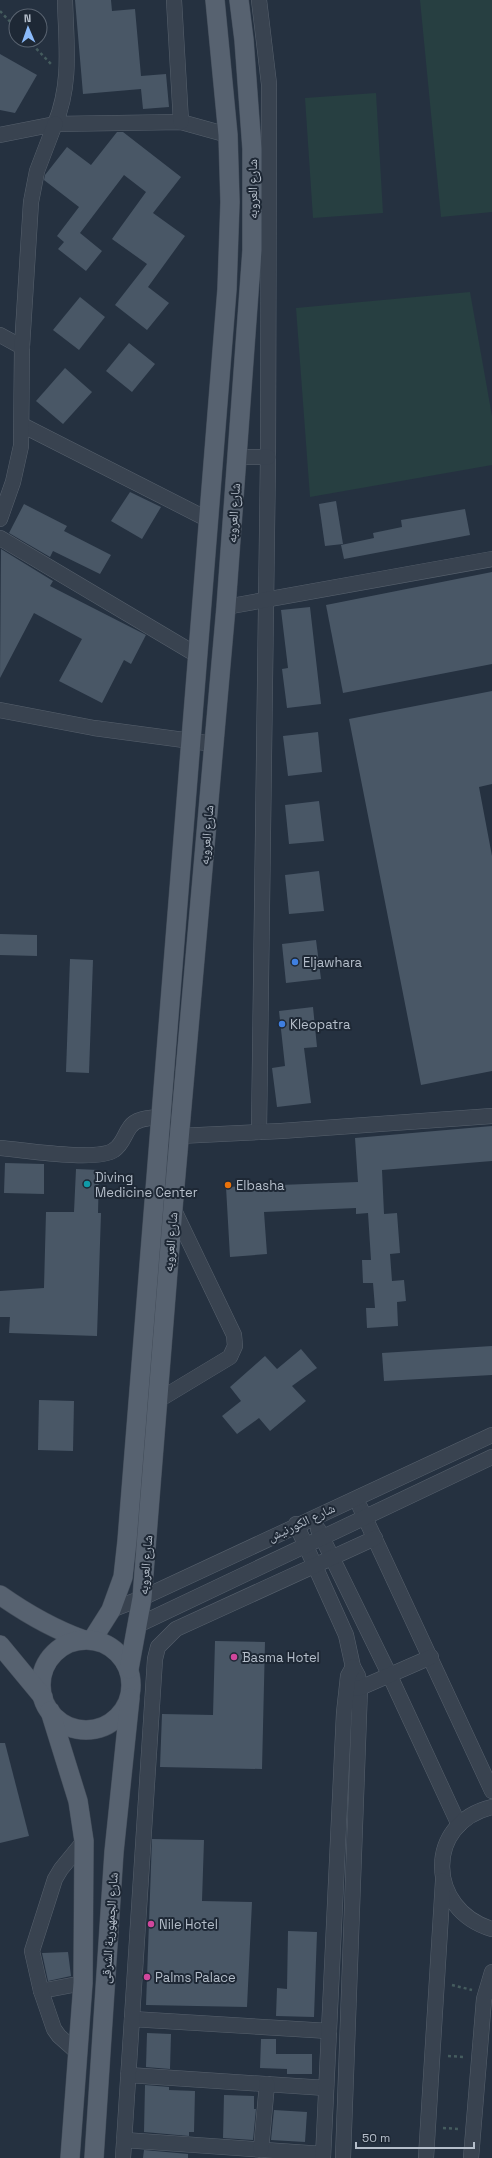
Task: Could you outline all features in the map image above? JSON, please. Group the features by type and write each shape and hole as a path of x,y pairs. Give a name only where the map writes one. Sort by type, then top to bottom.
{"main road":[{"name":"شارع العروبه","path":"88,1640 111,1610 123,1577 127,1541 190,742 210,520 227,289 230,202 228,135 215,0"},
{"name":"شارع العروبه","path":"129,1670 142,1598 179,1136 226,607 237,457 252,227 252,149 244,40 239,0"},
{"path":"211,500 234,501"},
{"path":"0,1595 36,1619 60,1631 88,1640 104,1643 114,1650 123,1658 129,1670 132,1683 130,1698 114,1721 101,1727 87,1730 73,1728 60,1721 0,1645"},
{"path":"46,1704 41,1681 46,1666 52,1657 68,1644 88,1640"},
{"name":"شارع الجمهورية الشرقى","path":"94,2158 114,1852 130,1698"},
{"name":"شارع الجمهورية الشرقى","path":"46,1704 78,1800 84,1841 83,1983 70,2158"},
{"path":"77,2052 101,2054"}],"street":[{"path":"0,518 6,478 19,457 22,426 22,347 31,202 38,171 63,104 67,82 64,0"},
{"path":"174,0 181,122"},
{"path":"259,0 269,84 268,457 259,1132"},
{"path":"0,135 55,124 181,122 228,135"},
{"path":"0,335 22,347"},
{"path":"22,426 210,520"},
{"path":"237,457 268,457"},
{"path":"0,538 197,656"},
{"path":"226,607 492,559"},
{"path":"0,710 49,721 190,742 214,744"},
{"path":"179,1136 492,1116"},
{"path":"0,1148 94,1156 114,1151 122,1142 130,1126 143,1119 160,1117"},
{"path":"157,1401 230,1357 235,1346 234,1335 173,1208"},
{"name":"شارع الكورنيش","path":"111,1610 142,1598 296,1524 492,1435"},
{"name":"شارع الكورنيش","path":"138,1625 492,1457"},
{"path":"355,1497 431,1657 492,1791"},
{"path":"312,1517 390,1676 459,1825"},
{"path":"296,1524 304,1545 346,1635 353,1667 348,1676 353,1688 343,2158"},
{"path":"123,2158 147,1758 154,1660 158,1647 165,1638 176,1629 332,1559 375,1538"},
{"path":"353,1688 390,1676 431,1657"},
{"path":"124,2140 323,2156 329,2031 353,1688"},
{"path":"123,1756 147,1758"},
{"path":"426,2158 438,1981 443,1881 442,1866 444,1851 450,1837 459,1825 471,1816 492,1807"},
{"path":"77,2052 56,2033 41,1991 32,1951 55,1879 61,1869 84,1841"},
{"path":"443,1881 448,1895 456,1908 467,1918 480,1926 492,1929"},
{"path":"471,2158 486,1994 492,1972"},
{"path":"41,1991 83,1983"},
{"path":"132,2019 329,2031"},
{"path":"128,2075 326,2088"},
{"path":"261,2150 267,2084"}],"path":[{"path":"0,11 8,20"},
{"path":"35,48 67,82"},
{"path":"438,1981 486,1994"},
{"path":"433,2055 479,2058"},
{"path":"428,2127 473,2130"}],"green space":[{"path":"420,0 492,0 492,212 441,217"},
{"path":"376,93 383,213 313,218 305,98"},
{"path":"470,292 492,416 492,465 310,497 296,308"}],"building":[{"path":"75,0 111,0 112,11 135,9 141,76 166,74 169,107 143,109 141,89 83,94"},
{"path":"0,54 37,75 15,113 0,110"},
{"path":"117,132 123,132 181,177 153,213 185,236 148,287 169,303 147,330 115,305 147,264 112,239 146,192 124,175 80,233 102,251 86,271 58,249 64,242 57,236 79,207 44,180 45,175 67,147 91,165"},
{"path":"80,297 105,317 79,350 53,330"},
{"path":"129,343 155,364 132,392 106,371"},
{"path":"65,368 92,392 63,424 36,401"},
{"path":"130,492 161,507 142,539 111,521"},
{"path":"336,501 343,544 325,546 319,504"},
{"path":"24,504 67,526 64,531 111,555 100,574 53,551 50,557 9,533"},
{"path":"465,509 470,535 344,559 341,545 374,538 373,533 402,527 401,520"},
{"path":"1,549 53,581 50,586 146,635 131,664 124,660 102,703 59,681 82,639 34,613 0,678"},
{"path":"492,572 492,664 343,693 326,605"},
{"path":"310,607 321,704 287,708 282,669 288,668 281,610"},
{"path":"492,691 492,784 479,787 492,856 492,1071 421,1085 349,719"},
{"path":"318,732 322,772 288,776 283,736"},
{"path":"319,801 324,841 289,844 285,805"},
{"path":"319,871 324,911 289,914 285,875"},
{"path":"0,934 37,935 37,956 0,955"},
{"path":"316,940 321,979 286,983 282,944"},
{"path":"70,959 93,960 89,1073 66,1072"},
{"path":"313,1007 317,1047 304,1048 311,1103 277,1107 272,1068 285,1066 279,1011"},
{"path":"492,1126 492,1161 382,1170 384,1214 397,1213 400,1253 390,1254 392,1281 404,1280 406,1301 397,1302 398,1326 367,1328 366,1308 375,1308 373,1283 363,1283 362,1260 371,1260 368,1213 356,1214 356,1208 264,1212 267,1254 230,1257 226,1187 358,1182 355,1138"},
{"path":"5,1163 44,1164 44,1194 4,1193"},
{"path":"76,1169 99,1170 98,1213 101,1213 97,1336 9,1333 10,1317 0,1317 0,1291 44,1288 46,1212 74,1212"},
{"path":"492,1346 492,1375 384,1381 382,1353"},
{"path":"301,1349 317,1368 292,1386 306,1401 270,1431 259,1418 237,1434 222,1416 241,1401 230,1387 265,1356 277,1369"},
{"path":"39,1400 74,1401 73,1451 38,1450"},
{"path":"215,1641 265,1642 262,1769 160,1767 162,1714 213,1715"},
{"path":"0,1743 5,1743 29,1836 0,1843"},
{"path":"152,1839 204,1840 202,1901 252,1902 247,2007 146,2005"},
{"path":"288,1931 317,1932 314,2017 276,2016 277,1988 287,1989"},
{"path":"68,1952 71,1976 48,1981 42,1953"},
{"path":"147,2033 171,2034 170,2069 146,2067"},
{"path":"261,2039 276,2039 276,2054 312,2054 312,2074 287,2074 287,2069 260,2068"},
{"path":"145,2085 169,2087 169,2090 195,2091 194,2132 189,2132 189,2136 144,2132"},
{"path":"224,2095 254,2096 254,2109 256,2109 253,2140 223,2138"},
{"path":"274,2110 307,2112 305,2142 271,2140"},
{"path":"144,2150 188,2154 188,2158 143,2158"}],"place":[{"name":"Eljawhara","path":"295,962"},
{"name":"Kleopatra","path":"282,1024"},
{"name":"Diving Medicine Center","path":"87,1184"},
{"name":"Elbasha","path":"228,1185"},
{"name":"Basma Hotel","path":"234,1657"},
{"name":"Nile Hotel","path":"151,1924"},
{"name":"Palms Palace","path":"147,1977"}]}
